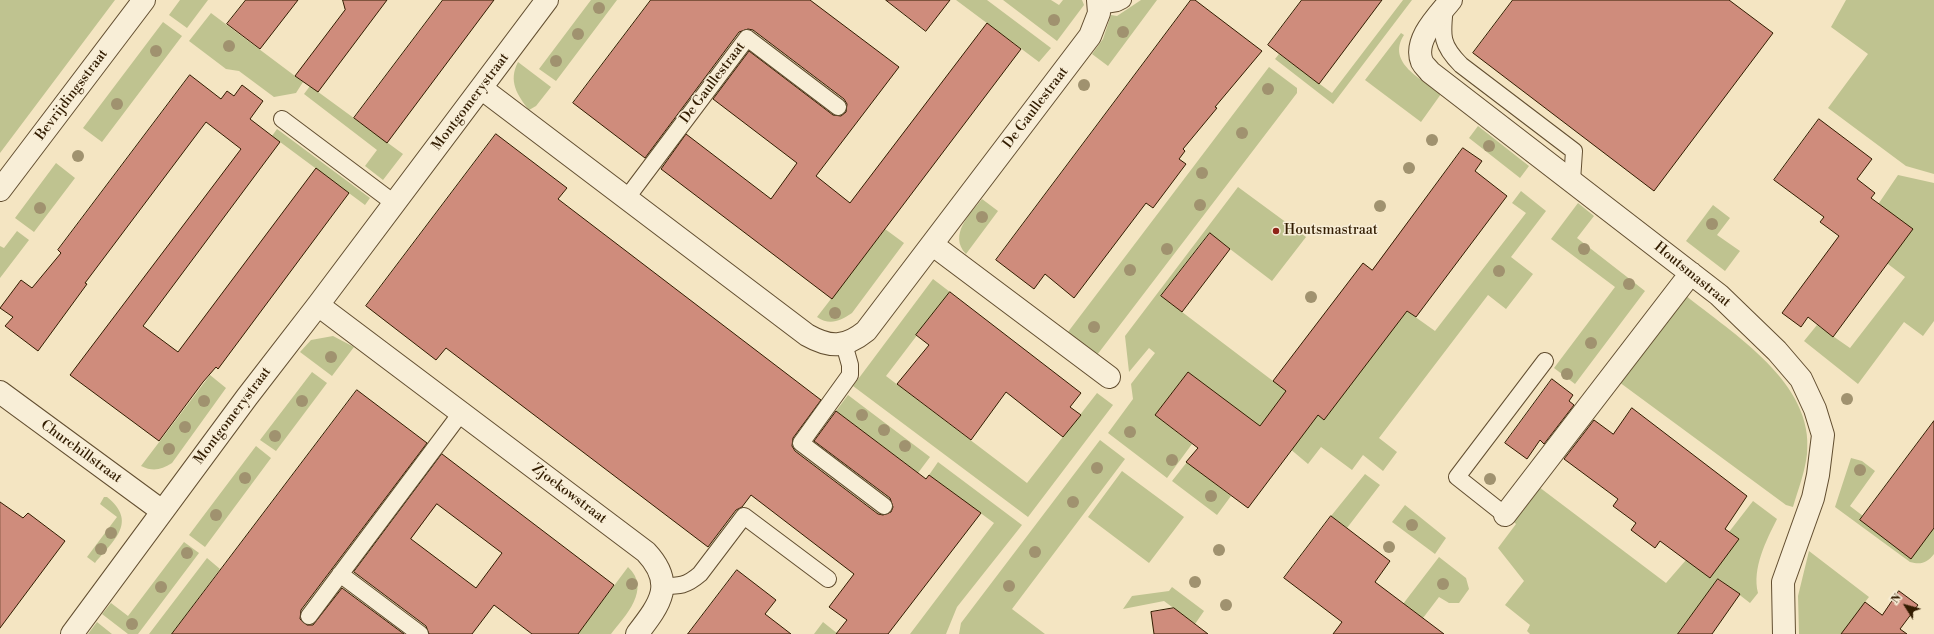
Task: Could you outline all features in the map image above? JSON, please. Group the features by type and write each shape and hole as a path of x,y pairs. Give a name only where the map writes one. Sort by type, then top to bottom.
{"street":[{"name":"Bevrijdingsstraat","path":"0,190 144,0"},
{"name":"Montgomerystraat","path":"72,632 547,0"},
{"name":"De Gaullestraat","path":"844,344 856,339 866,331 1090,36 1096,23 1099,3"},
{"name":"Houtsmastraat","path":"1448,4 1427,31 1420,47 1422,62 1430,72 1719,295 1777,351 1801,379 1815,409 1823,435 1818,475 1813,498 1783,582 1784,634"},
{"path":"481,88 807,336 821,343 844,344"},
{"path":"933,244 1109,377"},
{"path":"1505,515 1691,273"},
{"name":"Zjoekowstraat","path":"318,305 646,552 656,563 662,574 662,586 658,605 637,634"},
{"name":"Churchillstraat","path":"0,392 162,511"}],"lane":[{"name":"De Gaullestraat","path":"1099,3 1117,3 1123,0"},
{"name":"De Gaullestraat","path":"626,199 747,38 838,106"},
{"path":"282,119 394,204"},
{"path":"844,344 850,365 850,376 801,443 884,506"},
{"path":"1505,515 1457,477 1546,361"},
{"path":"309,616 462,413"},
{"path":"662,586 682,586 691,582 700,574 744,516 828,579"},
{"path":"340,574 420,634"}],"green space":[{"path":"0,0 115,0 0,153"},
{"path":"180,0 208,0 187,28 169,15"},
{"path":"591,0 617,0 556,81 539,69"},
{"path":"956,0 987,0 1051,48 1039,62"},
{"path":"1003,0 1051,0 1059,5 1063,0 1082,0 1084,5 1057,41"},
{"path":"1141,0 1157,0 1108,66 1092,54 1103,39 1111,15 1117,16"},
{"path":"1403,0 1412,0 1333,104 1275,59 1279,54 1332,93"},
{"path":"1846,0 1934,0 1934,174 1906,166 1828,108 1868,54 1831,27"},
{"path":"211,13 303,82 296,93 274,97 239,71 226,69 189,41"},
{"path":"163,22 182,36 102,142 83,128"},
{"path":"1401,33 1404,35 1400,45 1400,54 1403,62 1416,76 1441,94 1421,122 1365,80"},
{"path":"518,62 551,87 536,106 529,110 515,88 514,75"},
{"path":"1269,67 1297,88 1297,93 1097,355 1068,332"},
{"path":"310,86 403,154 383,180 365,166 377,150 304,94"},
{"path":"1478,126 1529,166 1520,178 1469,138"},
{"path":"277,129 370,198 365,205 272,136"},
{"path":"56,163 75,178 34,232 15,218"},
{"path":"1898,175 1934,183 1934,321 1923,336 1904,322 1858,384 1804,341 1817,325 1850,348 1905,277 1888,264 1879,203"},
{"path":"1238,187 1306,237 1272,281 1209,233 1161,296 1273,381 1407,311 1435,331 1526,213 1512,203 1521,191 1546,211 1511,257 1533,274 1506,309 1488,295 1379,438 1397,452 1383,471 1363,455 1352,470 1321,447 1308,464 1273,434 1261,425 1259,426 1188,372 1155,415 1192,444 1167,478 1108,433 1133,399 1131,384 1155,353 1149,348 1129,372 1125,336"},
{"path":"982,199 998,211 966,254 961,247 959,240 960,232 967,218"},
{"path":"1578,203 1594,216 1577,238 1645,291 1575,384 1554,368 1615,287 1551,239"},
{"path":"1713,205 1730,218 1717,235 1740,251 1725,271 1686,241"},
{"path":"885,229 904,243 852,313 839,320 831,322 817,317"},
{"path":"17,231 29,240 0,278 0,246 4,248"},
{"path":"933,279 950,292 886,376 1027,483 1097,393 1113,405 1028,517 853,386"},
{"path":"1685,295 1725,326 1767,362 1785,383 1798,405 1806,428 1807,454 1803,474 1793,507 1786,505 1619,382"},
{"path":"333,336 354,347 332,376 300,352 311,340"},
{"path":"312,372 327,383 276,451 260,440"},
{"path":"210,375 226,388 172,463 153,470 141,466"},
{"path":"848,395 930,457 918,473 836,411"},
{"path":"1100,440 1125,459 1012,609 1045,634 959,634 961,623"},
{"path":"256,446 271,458 205,547 189,535"},
{"path":"1851,458 1862,461 1875,471 1850,506 1863,516 1861,520 1934,480 1934,554 1929,559 1921,563 1910,562 1835,507"},
{"path":"938,462 1022,525 957,607 946,634 910,634 994,523 929,475"},
{"path":"1187,462 1231,496 1217,515 1172,481"},
{"path":"1122,471 1184,517 1149,563 1088,517"},
{"path":"1365,474 1380,485 1347,528 1331,516"},
{"path":"1539,487 1666,583 1686,560 1729,532 1753,501 1777,519 1758,564 1758,593 1750,603 1719,579 1678,634 1530,634 1527,631 1530,625 1505,605 1524,581 1498,548 1516,524 1513,521"},
{"path":"104,497 107,497 116,506 121,515 122,523 120,531 115,539 95,563 87,557 117,517 100,504"},
{"path":"1405,505 1446,538 1435,554 1392,522"},
{"path":"184,542 199,553 138,634 128,634 102,614 111,603 128,616"},
{"path":"1809,551 1869,597 1865,602 1870,631 1873,634 1799,634 1798,596"},
{"path":"1439,557 1466,578 1469,589 1459,603 1449,603 1439,597 1423,618 1403,604"},
{"path":"207,558 220,569 172,634 149,634"},
{"path":"628,567 635,575 637,584 637,593 629,611 611,634 578,634"},
{"path":"1172,587 1204,611 1195,624 1164,601 1123,609 1132,596 1169,591"},
{"path":"97,622 112,634 88,634"},
{"path":"823,622 838,634 814,634"}],"building":[{"path":"246,0 298,0 260,49 227,24"},
{"path":"343,0 387,0 318,92 295,76 345,10"},
{"path":"443,0 494,0 387,143 354,118"},
{"path":"651,0 810,0 899,67 816,176 850,203 987,23 1021,49 832,299 661,169 686,134 771,199 797,163 713,99 749,51 833,115 841,116 846,112 847,104 844,99 753,30 748,29 739,32 645,158 573,103"},
{"path":"886,0 950,0 926,31"},
{"path":"1191,0 1195,0 1262,51 1215,107 1217,108 1183,149 1185,151 1179,159 1186,164 1153,208 1146,203 1074,298 1045,274 1034,289 996,260"},
{"path":"1302,0 1382,0 1319,84 1268,45"},
{"path":"1513,0 1729,0 1773,33 1654,191 1473,53"},
{"path":"190,75 221,99 227,91 234,96 242,85 263,101 250,119 280,142 143,326 178,352 316,168 349,193 218,369 216,367 203,382 159,441 70,375 241,149 206,122 85,283 87,284 38,351 5,326 13,317 0,308 21,280 32,288 61,253 58,250"},
{"path":"1819,119 1872,159 1857,179 1875,193 1871,198 1913,229 1833,337 1808,317 1801,327 1782,313 1839,236 1820,222 1824,217 1774,180"},
{"path":"496,134 567,188 558,199 821,400 793,438 792,446 795,451 878,514 883,515 891,512 893,507 890,498 814,441 836,411 926,479 929,475 981,513 888,634 836,634 847,620 829,607 854,574 751,495 742,507 736,510 708,547 446,348 436,360 366,306"},
{"path":"1463,148 1482,161 1475,171 1507,196 1416,317 1407,311 1324,420 1318,415 1248,508 1186,462 1198,448 1155,415 1188,372 1260,426 1286,391 1273,381 1363,263 1372,270"},
{"path":"1210,233 1230,249 1182,312 1161,296"},
{"path":"950,292 1081,393 1070,407 1081,415 1063,437 1006,392 971,440 897,384 929,345 916,335"},
{"path":"1552,379 1573,395 1569,401 1574,405 1544,444 1540,440 1527,459 1505,443"},
{"path":"357,390 427,443 301,610 300,619 307,625 313,625 342,588 404,634 172,634"},
{"path":"1632,408 1747,496 1725,529 1739,539 1710,578 1660,541 1655,548 1631,530 1636,523 1613,506 1618,499 1564,459 1594,420 1613,434"},
{"path":"1934,421 1934,528 1911,559 1860,520"},
{"path":"442,454 614,585 578,634 532,634 494,605 472,634 429,634 426,626 354,572","holes":["437,504 502,553 476,588 411,539"]},
{"path":"0,502 23,518 28,513 65,541 0,628"},
{"path":"1331,516 1390,561 1375,582 1444,634 1333,634 1342,622 1284,578"},
{"path":"737,570 776,600 765,614 791,634 688,634"},
{"path":"1718,579 1740,594 1712,634 1678,634"},
{"path":"1899,591 1918,605 1900,629 1907,634 1841,634 1865,602 1882,615"},
{"path":"1174,608 1208,634 1154,634 1151,612"}],"place":[{"name":"Houtsmastraat","path":"1276,231"}]}
